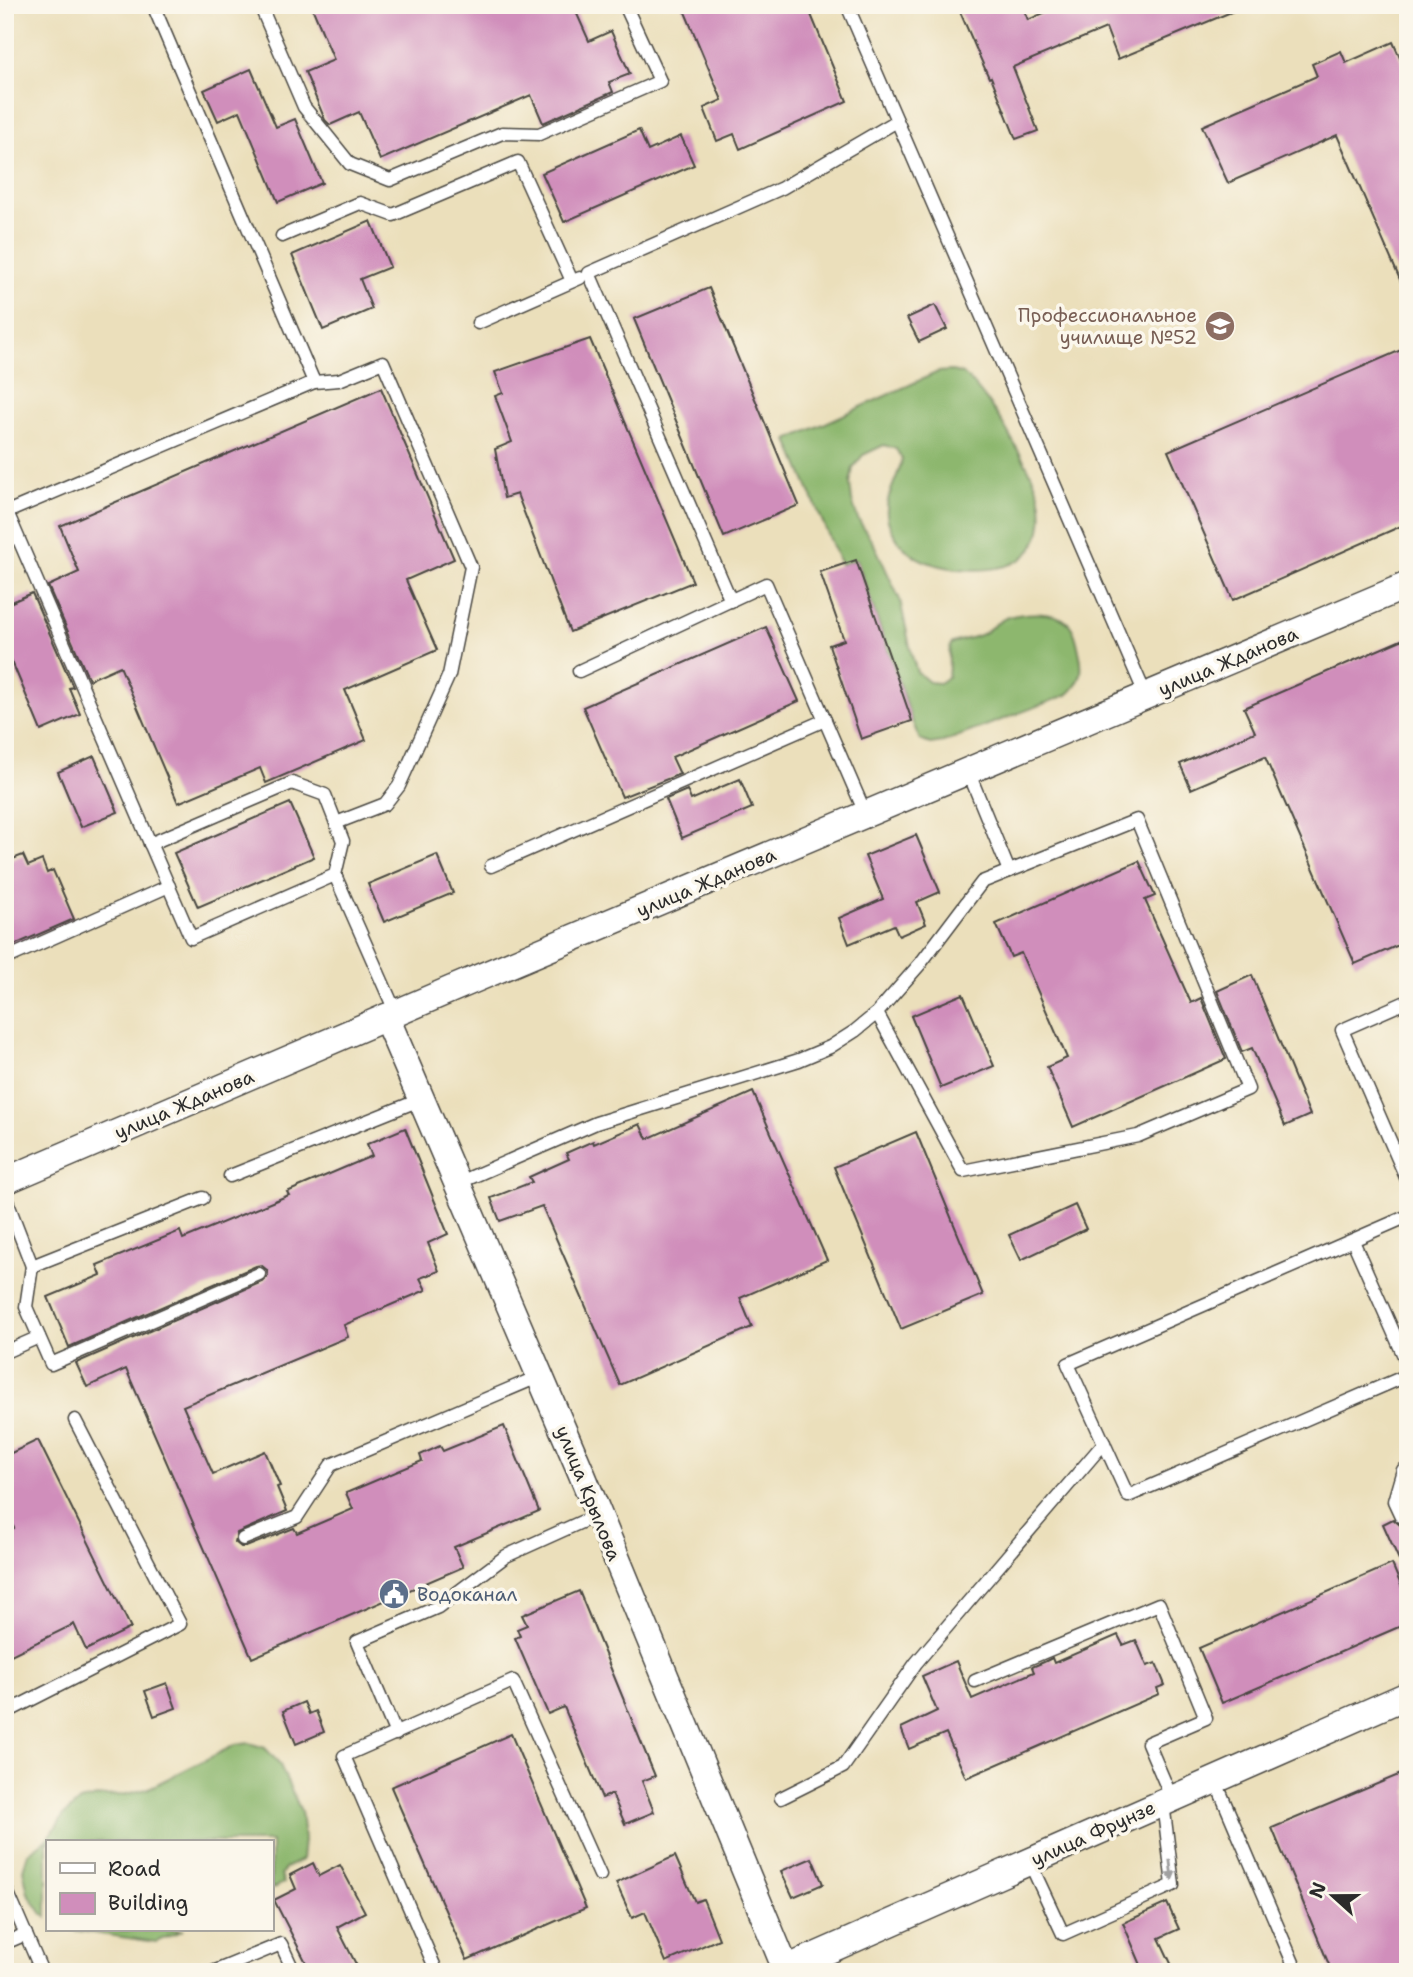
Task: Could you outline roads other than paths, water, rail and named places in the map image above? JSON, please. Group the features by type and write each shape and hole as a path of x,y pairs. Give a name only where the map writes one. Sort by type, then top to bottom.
{"street":[{"name":"улица Жданова","path":"5,1181 1408,585"},
{"name":"улица Крылова","path":"391,1015 422,1099 598,1514 784,1971"},
{"name":"улица Фрунзе","path":"784,1971 1408,1695"}],"lane":[{"path":"153,5 314,382"},
{"path":"260,5 304,107 350,164 390,180 502,132 539,134 660,81 625,5"},
{"path":"848,5 1146,696"},
{"path":"478,323 782,188 897,121"},
{"path":"282,236 360,203 393,215 518,162 572,281"},
{"path":"589,273 731,601"},
{"path":"335,874 191,938 6,512 314,382 339,380 383,362 471,567 449,675 399,786 385,804 336,823"},
{"path":"579,671 766,584 866,815"},
{"path":"491,866 825,720"},
{"path":"968,771 1009,871"},
{"path":"150,844 292,783 325,795 343,841 335,874 391,1015"},
{"path":"458,1183 596,1123 799,1060 830,1047 877,1013 920,964 982,881 1137,820 1248,1089 1138,1136 963,1171 877,1013"},
{"path":"5,959 169,886"},
{"path":"1408,1001 1342,1030 1408,1182"},
{"path":"230,1176 422,1099"},
{"path":"5,1196 32,1266 26,1307 51,1364 258,1274"},
{"path":"32,1266 203,1198"},
{"path":"1408,1216 1068,1364 1128,1496 1408,1375"},
{"path":"1353,1241 1408,1365"},
{"path":"5,1352 39,1336"},
{"path":"243,1539 297,1517 331,1465 540,1376"},
{"path":"5,1713 180,1624 75,1420"},
{"path":"781,1798 843,1767 916,1663 1104,1443"},
{"path":"1401,1516 1394,1501 1404,1470 1408,1468"},
{"path":"396,1734 357,1643 438,1607 506,1556 598,1514"},
{"path":"975,1681 1159,1604 1206,1717 1148,1742 1168,1801 1173,1885 1063,1934 1029,1861"},
{"path":"437,1972 344,1756 513,1681 600,1875"},
{"path":"1215,1780 1297,1972"},
{"path":"5,1891 42,1972"},
{"path":"5,1943 26,1934"},
{"path":"213,1972 281,1944 294,1972"}],"place":[{"name":"Профессиональное училище №52","path":"1220,326"},
{"name":"Водоканал","path":"394,1594"}]}
